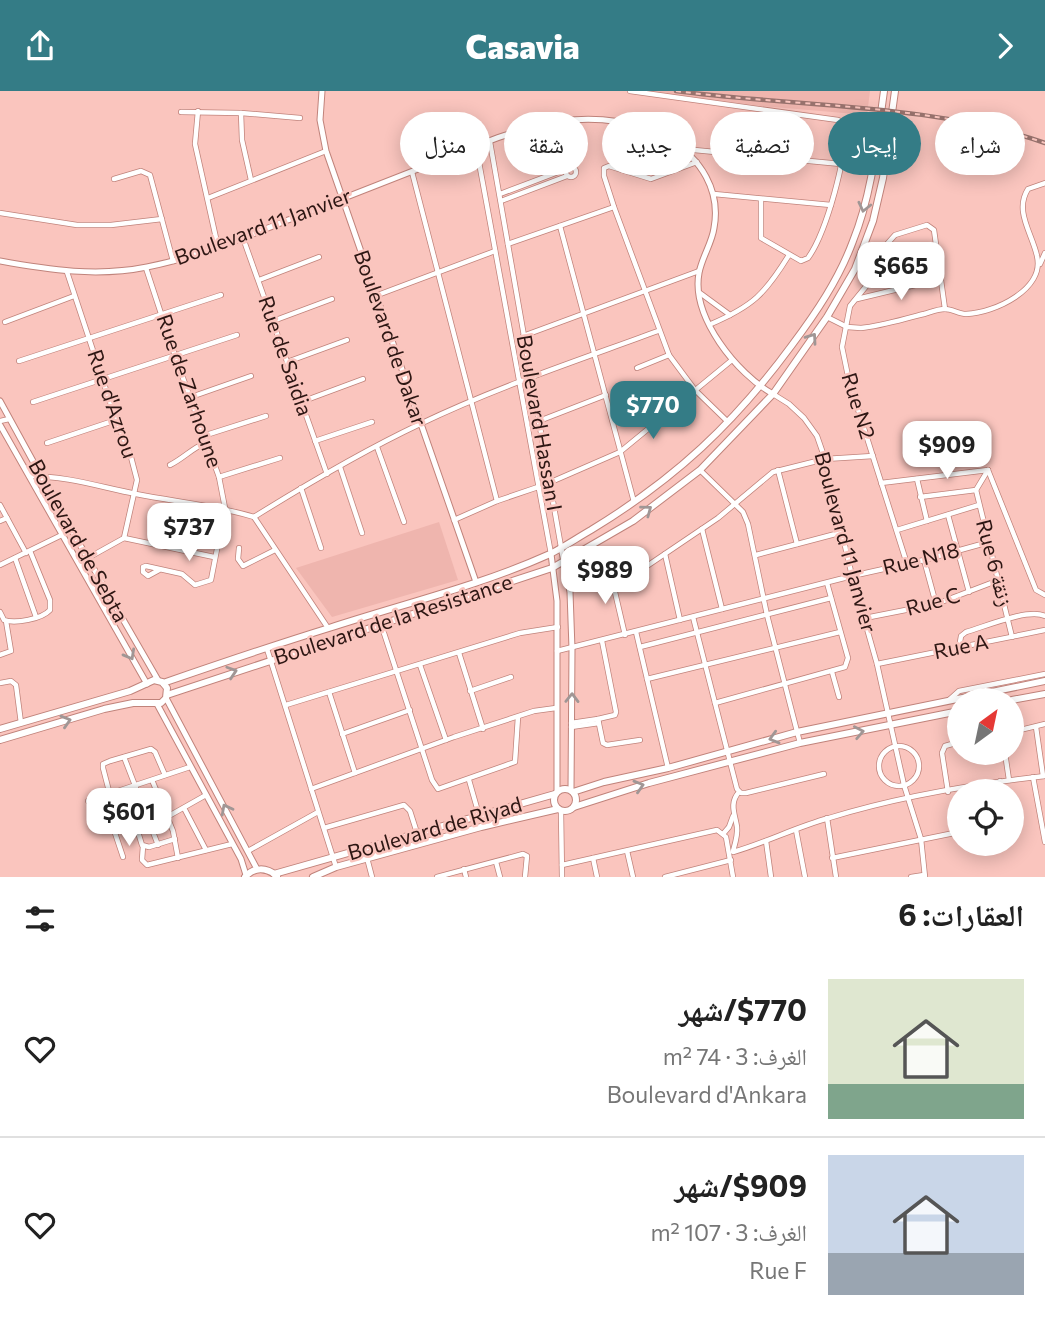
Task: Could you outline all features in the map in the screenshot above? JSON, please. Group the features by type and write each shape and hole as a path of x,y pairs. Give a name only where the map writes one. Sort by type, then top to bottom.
{"main road":[{"name":"Boulevard de la Resistance","path":"147,685 476,582 551,554 678,471 761,387 819,308 842,267 854,241 871,174 884,91"},
{"name":"Boulevard de la Resistance","path":"154,703 271,660 552,568 633,521 700,470 772,394 827,317 855,269 873,221 883,178 895,91"},
{"path":"947,713 800,743 649,783 574,807 569,811 560,810 554,804 556,793 564,789 572,791 668,768 797,732 949,700 979,690 1021,682 1045,681"},
{"path":"161,682 167,696"},
{"path":"147,685 144,693 154,703"},
{"path":"0,729 147,685"},
{"path":"1024,698 1045,694"},
{"path":"0,740 104,709 133,703 154,703"},
{"path":"572,791 576,802 574,807"},
{"name":"Boulevard de Riyad","path":"276,875 556,793"},
{"name":"Boulevard de Riyad","path":"313,877 336,867 481,827 560,810"},
{"path":"245,876 257,869 276,875"}],"street":[{"name":"Boulevard de Dakar","path":"322,91 320,120 326,151 476,582"},
{"path":"629,91 828,119"},
{"path":"198,111 195,143 218,247"},
{"path":"181,112 300,118"},
{"path":"242,113 242,140 251,180"},
{"name":"Boulevard 11 Janvier","path":"490,142 561,121 602,120"},
{"name":"Boulevard Hassan I","path":"490,142 570,592 572,791"},
{"path":"696,150 828,162"},
{"path":"208,198 326,151"},
{"path":"697,162 651,179 609,166 604,168 603,172 658,331 669,355 695,390 729,422"},
{"name":"Boulevard 11 Janvier","path":"697,162 714,194 714,229 699,271 700,293 711,324 732,360 761,387 789,404 817,436 877,664 904,785 921,839 925,876"},
{"path":"114,179 141,171 150,175 173,261"},
{"name":"Boulevard 11 Janvier","path":"0,261 67,272 146,268 243,238 402,175"},
{"path":"413,175 497,501"},
{"name":"Boulevard Hassan I","path":"481,175 521,382 557,601 556,793"},
{"path":"499,194 550,175"},
{"path":"500,201 574,175"},
{"path":"761,199 761,238 801,261 808,258 815,249 831,205 838,175"},
{"path":"542,178 545,184"},
{"path":"1039,265 1022,210 1028,189 1045,183"},
{"path":"714,194 831,205"},
{"path":"508,244 614,207"},
{"path":"0,213 78,225 111,225 162,219"},
{"name":"Rue N2","path":"907,564 842,351 848,311 867,287 887,244 895,235 927,225 934,230 945,309"},
{"path":"561,226 634,502"},
{"name":"Rue de Saidia","path":"243,238 327,474"},
{"path":"375,296 495,251"},
{"path":"827,317 847,327 869,327 945,309 964,314 981,311 1008,301 1034,280 1045,253"},
{"path":"877,267 936,254"},
{"path":"711,324 731,316 758,298 769,287 790,255"},
{"path":"259,280 319,257"},
{"name":"Rue de Zarhoune","path":"146,268 219,477 225,508 212,578 204,583 194,584 182,574 159,570"},
{"path":"523,336 699,271"},
{"name":"Rue d'Azrou","path":"67,272 137,480 124,538"},
{"path":"856,299 940,279"},
{"path":"700,293 731,316"},
{"path":"19,361 221,295"},
{"path":"5,322 74,296"},
{"path":"273,321 332,299"},
{"path":"254,517 301,488 420,424 531,378 658,331"},
{"path":"33,402 237,335"},
{"path":"287,362 347,340"},
{"path":"637,368 669,355"},
{"path":"551,482 620,452 732,360"},
{"path":"191,397 251,376"},
{"path":"302,402 363,379"},
{"path":"539,421 606,395"},
{"name":"Boulevard de Sebta","path":"0,401 161,682"},
{"path":"203,436 266,416"},
{"path":"0,423 9,419"},
{"path":"47,443 116,420"},
{"path":"315,441 372,422"},
{"name":"Boulevard de Sebta","path":"0,423 147,685"},
{"path":"170,465 185,458 190,449 205,443"},
{"path":"377,447 404,522"},
{"path":"625,635 615,585 702,529 767,475 825,459 873,456"},
{"path":"219,477 280,458"},
{"path":"341,467 362,533"},
{"path":"700,470 743,512 800,743"},
{"path":"778,470 797,544"},
{"path":"881,483 988,470"},
{"path":"920,497 976,490 988,470"},
{"path":"988,470 1036,590 1045,595"},
{"path":"29,477 85,481 135,494 225,508 254,517 328,628"},
{"path":"917,479 927,521"},
{"path":"454,520 538,487"},
{"path":"301,488 321,548"},
{"name":"Rue 6 زنقة","path":"976,490 1012,637"},
{"path":"0,505 28,552 51,606 48,613 6,621"},
{"path":"897,530 979,505"},
{"path":"948,515 969,592"},
{"path":"0,521 7,517"},
{"path":"702,529 722,610"},
{"path":"0,565 72,530"},
{"path":"755,555 843,532"},
{"path":"88,558 124,538 214,557"},
{"name":"Rue N18","path":"557,651 989,542"},
{"path":"239,548 238,559 243,566 275,550"},
{"path":"665,554 680,620"},
{"path":"15,558 36,617"},
{"path":"925,560 936,604"},
{"name":"Rue C","path":"865,618 936,604 999,580"},
{"path":"715,703 845,667 847,663 827,583"},
{"path":"640,647 831,598"},
{"path":"0,613 6,621 11,651 0,655"},
{"path":"959,648 961,636 965,632 1038,613 1045,616"},
{"path":"694,617 726,751 739,792"},
{"path":"382,624 434,784 438,789 515,762 518,717"},
{"path":"286,705 520,633 558,627"},
{"name":"Rue A","path":"877,664 1045,630"},
{"path":"636,632 668,768"},
{"path":"647,678 840,632"},
{"path":"571,725 598,721 616,712 602,641"},
{"path":"267,649 336,867"},
{"path":"459,653 482,729"},
{"path":"421,665 446,740"},
{"path":"832,671 839,697"},
{"path":"1021,682 1045,674"},
{"path":"470,691 510,677"},
{"path":"0,683 11,681 16,685 21,723"},
{"path":"329,692 355,773"},
{"path":"167,696 257,869"},
{"path":"154,703 232,844 245,876"},
{"path":"311,789 446,740 534,711 556,708"},
{"path":"342,734 410,710"},
{"path":"598,721 604,744 640,740"},
{"path":"1024,729 1045,724"},
{"path":"1017,779 1044,776 1035,727"},
{"path":"733,852 827,818 947,792 942,753 947,745"},
{"path":"895,746 907,747 916,756 919,767 914,778 904,785 891,784 881,776 878,763 884,752 895,746"},
{"path":"110,795 103,764 153,750 164,775"},
{"path":"124,757 158,845"},
{"path":"88,801 190,767"},
{"path":"739,792 746,793 824,774"},
{"path":"1033,777 1045,842"},
{"path":"152,780 175,839 178,858"},
{"path":"469,780 479,815"},
{"path":"125,790 137,835 143,846 142,860 145,865 232,844"},
{"path":"723,834 729,828 735,795 739,792"},
{"path":"167,817 206,795"},
{"path":"103,797 123,857"},
{"path":"324,828 404,806 411,811 417,834"},
{"path":"184,808 206,850"},
{"path":"560,810 562,877"},
{"path":"248,851 318,812"},
{"path":"730,861 737,827 733,815"},
{"path":"827,818 836,877"},
{"path":"796,830 805,877"},
{"path":"562,865 717,831 726,837 733,877"},
{"path":"832,858 947,834"},
{"path":"143,846 158,845 175,839"},
{"path":"766,841 771,877"},
{"path":"627,851 633,877"},
{"path":"437,877 525,855 525,877"},
{"path":"593,858 597,877"},
{"path":"367,859 373,877"},
{"path":"664,877 730,861"},
{"path":"496,862 500,877"},
{"path":"464,869 466,877"},
{"path":"911,877 925,876"}],"shaded area":[{"path":"646,91 870,91 867,112 761,106"},
{"path":"439,522 458,580 332,617 296,568"}],"railway":[{"path":"676,91 909,113 956,120 1045,143"}]}
